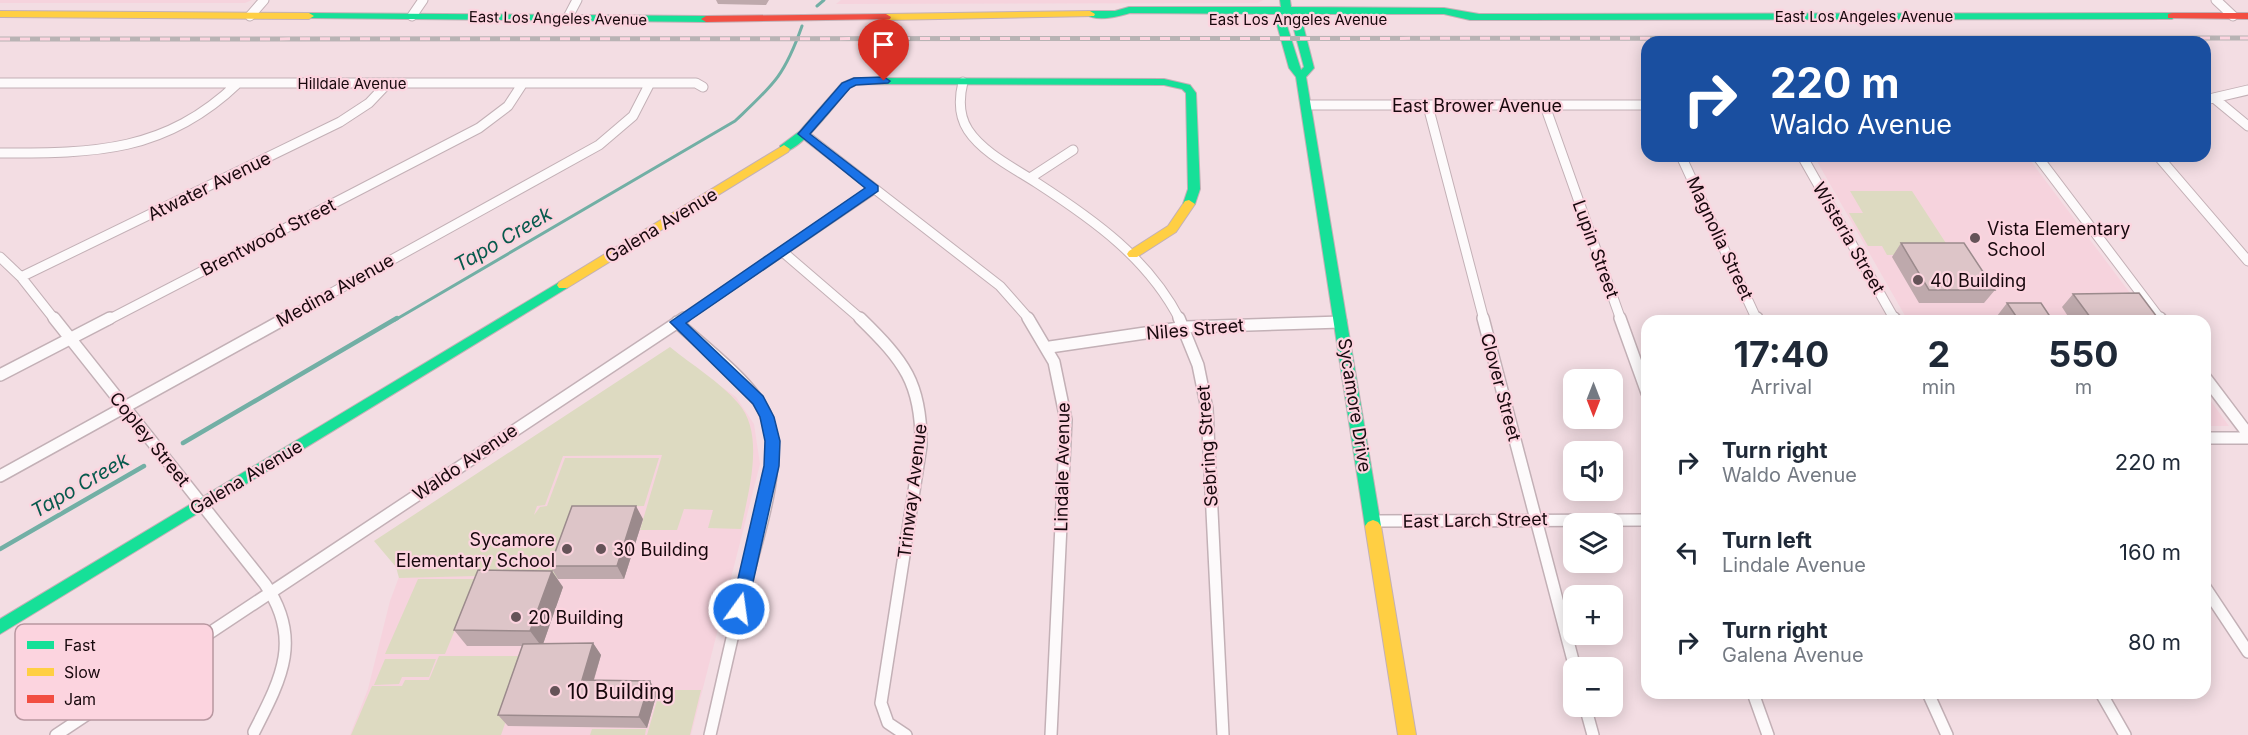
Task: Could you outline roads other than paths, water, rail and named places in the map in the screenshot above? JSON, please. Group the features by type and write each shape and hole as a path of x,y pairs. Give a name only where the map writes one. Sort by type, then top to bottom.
{"main road":[{"name":"East Los Angeles Avenue","path":"0,14 567,19 1116,14 1130,19 1286,10 1444,10 1479,16 2248,16"},
{"name":"Sycamore Drive","path":"1286,10 1282,25 1294,68 1302,76 1407,735"},
{"name":"Galena Avenue","path":"0,627 773,157 804,134 846,86 854,81 1164,82 1186,87 1191,93 1194,189 1191,201 1185,216 1174,229 1157,242 1132,254"}],"street":[{"path":"250,16 264,0"},
{"path":"412,16 423,0"},
{"path":"567,19 577,0"},
{"path":"2216,0 2233,16"},
{"name":"Sebring Street","path":"963,82 960,102 966,128 982,146 1030,178 1132,254 1168,297 1186,327 1203,381 1207,409 1223,735"},
{"name":"Hilldale Avenue","path":"0,83 696,83 703,87"},
{"path":"0,153 95,152 139,142 201,115 218,104 238,83"},
{"name":"Atwater Avenue","path":"21,277 340,122 369,103 388,83"},
{"name":"Brentwood Street","path":"0,375 478,128 508,106 523,83"},
{"name":"Medina Avenue","path":"0,476 599,145 633,116 650,83"},
{"path":"2211,99 2248,90"},
{"path":"2211,100 2248,126"},
{"name":"East Brower Avenue","path":"1306,105 1641,105"},
{"name":"Clover Street","path":"1428,106 1572,657"},
{"name":"Lupin Street","path":"1545,106 1641,376"},
{"name":"Lindale Avenue","path":"804,134 1000,286 1025,313 1050,347 1064,396 1066,420 1051,735"},
{"path":"1030,178 1073,150"},
{"name":"Magnolia Street","path":"1684,162 1755,315"},
{"name":"Wisteria Street","path":"1806,162 1893,315"},
{"path":"2042,162 2157,315"},
{"path":"2163,162 2248,261"},
{"name":"Waldo Avenue","path":"213,630 783,252 873,189"},
{"name":"Trinway Avenue","path":"783,252 883,340 916,390 922,411 921,446 881,703 883,718 893,730 906,735"},
{"name":"Copley Street","path":"0,257 21,277 269,592 286,628 285,659 272,697 254,732"},
{"path":"677,322 758,400 767,417 773,441 771,466 760,523 710,735"},
{"name":"Niles Street","path":"1050,347 1186,327 1247,323 1341,322"},
{"path":"2211,385 2248,434"},
{"path":"2211,438 2248,438"},
{"name":"East Larch Street","path":"1374,521 1641,520"},
{"path":"2211,595 2248,652"},
{"path":"1755,699 1768,735"},
{"path":"1931,699 1947,735"},
{"path":"2104,699 2125,735"},
{"path":"1588,717 1593,735"},
{"name":"Waldo Avenue","path":"56,735 78,720"}],"waterway":[{"name":"Tapo Creek","path":"817,6 824,0"},
{"name":"Tapo Creek","path":"395,320 735,121 776,79 796,43 802,26"},
{"name":"Tapo Creek","path":"183,443 397,318"},
{"name":"Tapo Creek","path":"0,549 144,466"}],"railway":[{"path":"0,39 1641,38"},
{"path":"2211,38 2248,38"}],"place":[{"name":"Vista Elementary School","path":"1975,238"},
{"name":"40 Building","path":"1918,280"},
{"name":"Sycamore Elementary School","path":"567,549"},
{"name":"30 Building","path":"601,549"},
{"name":"20 Building","path":"516,617"},
{"name":"10 Building","path":"555,691"}]}
